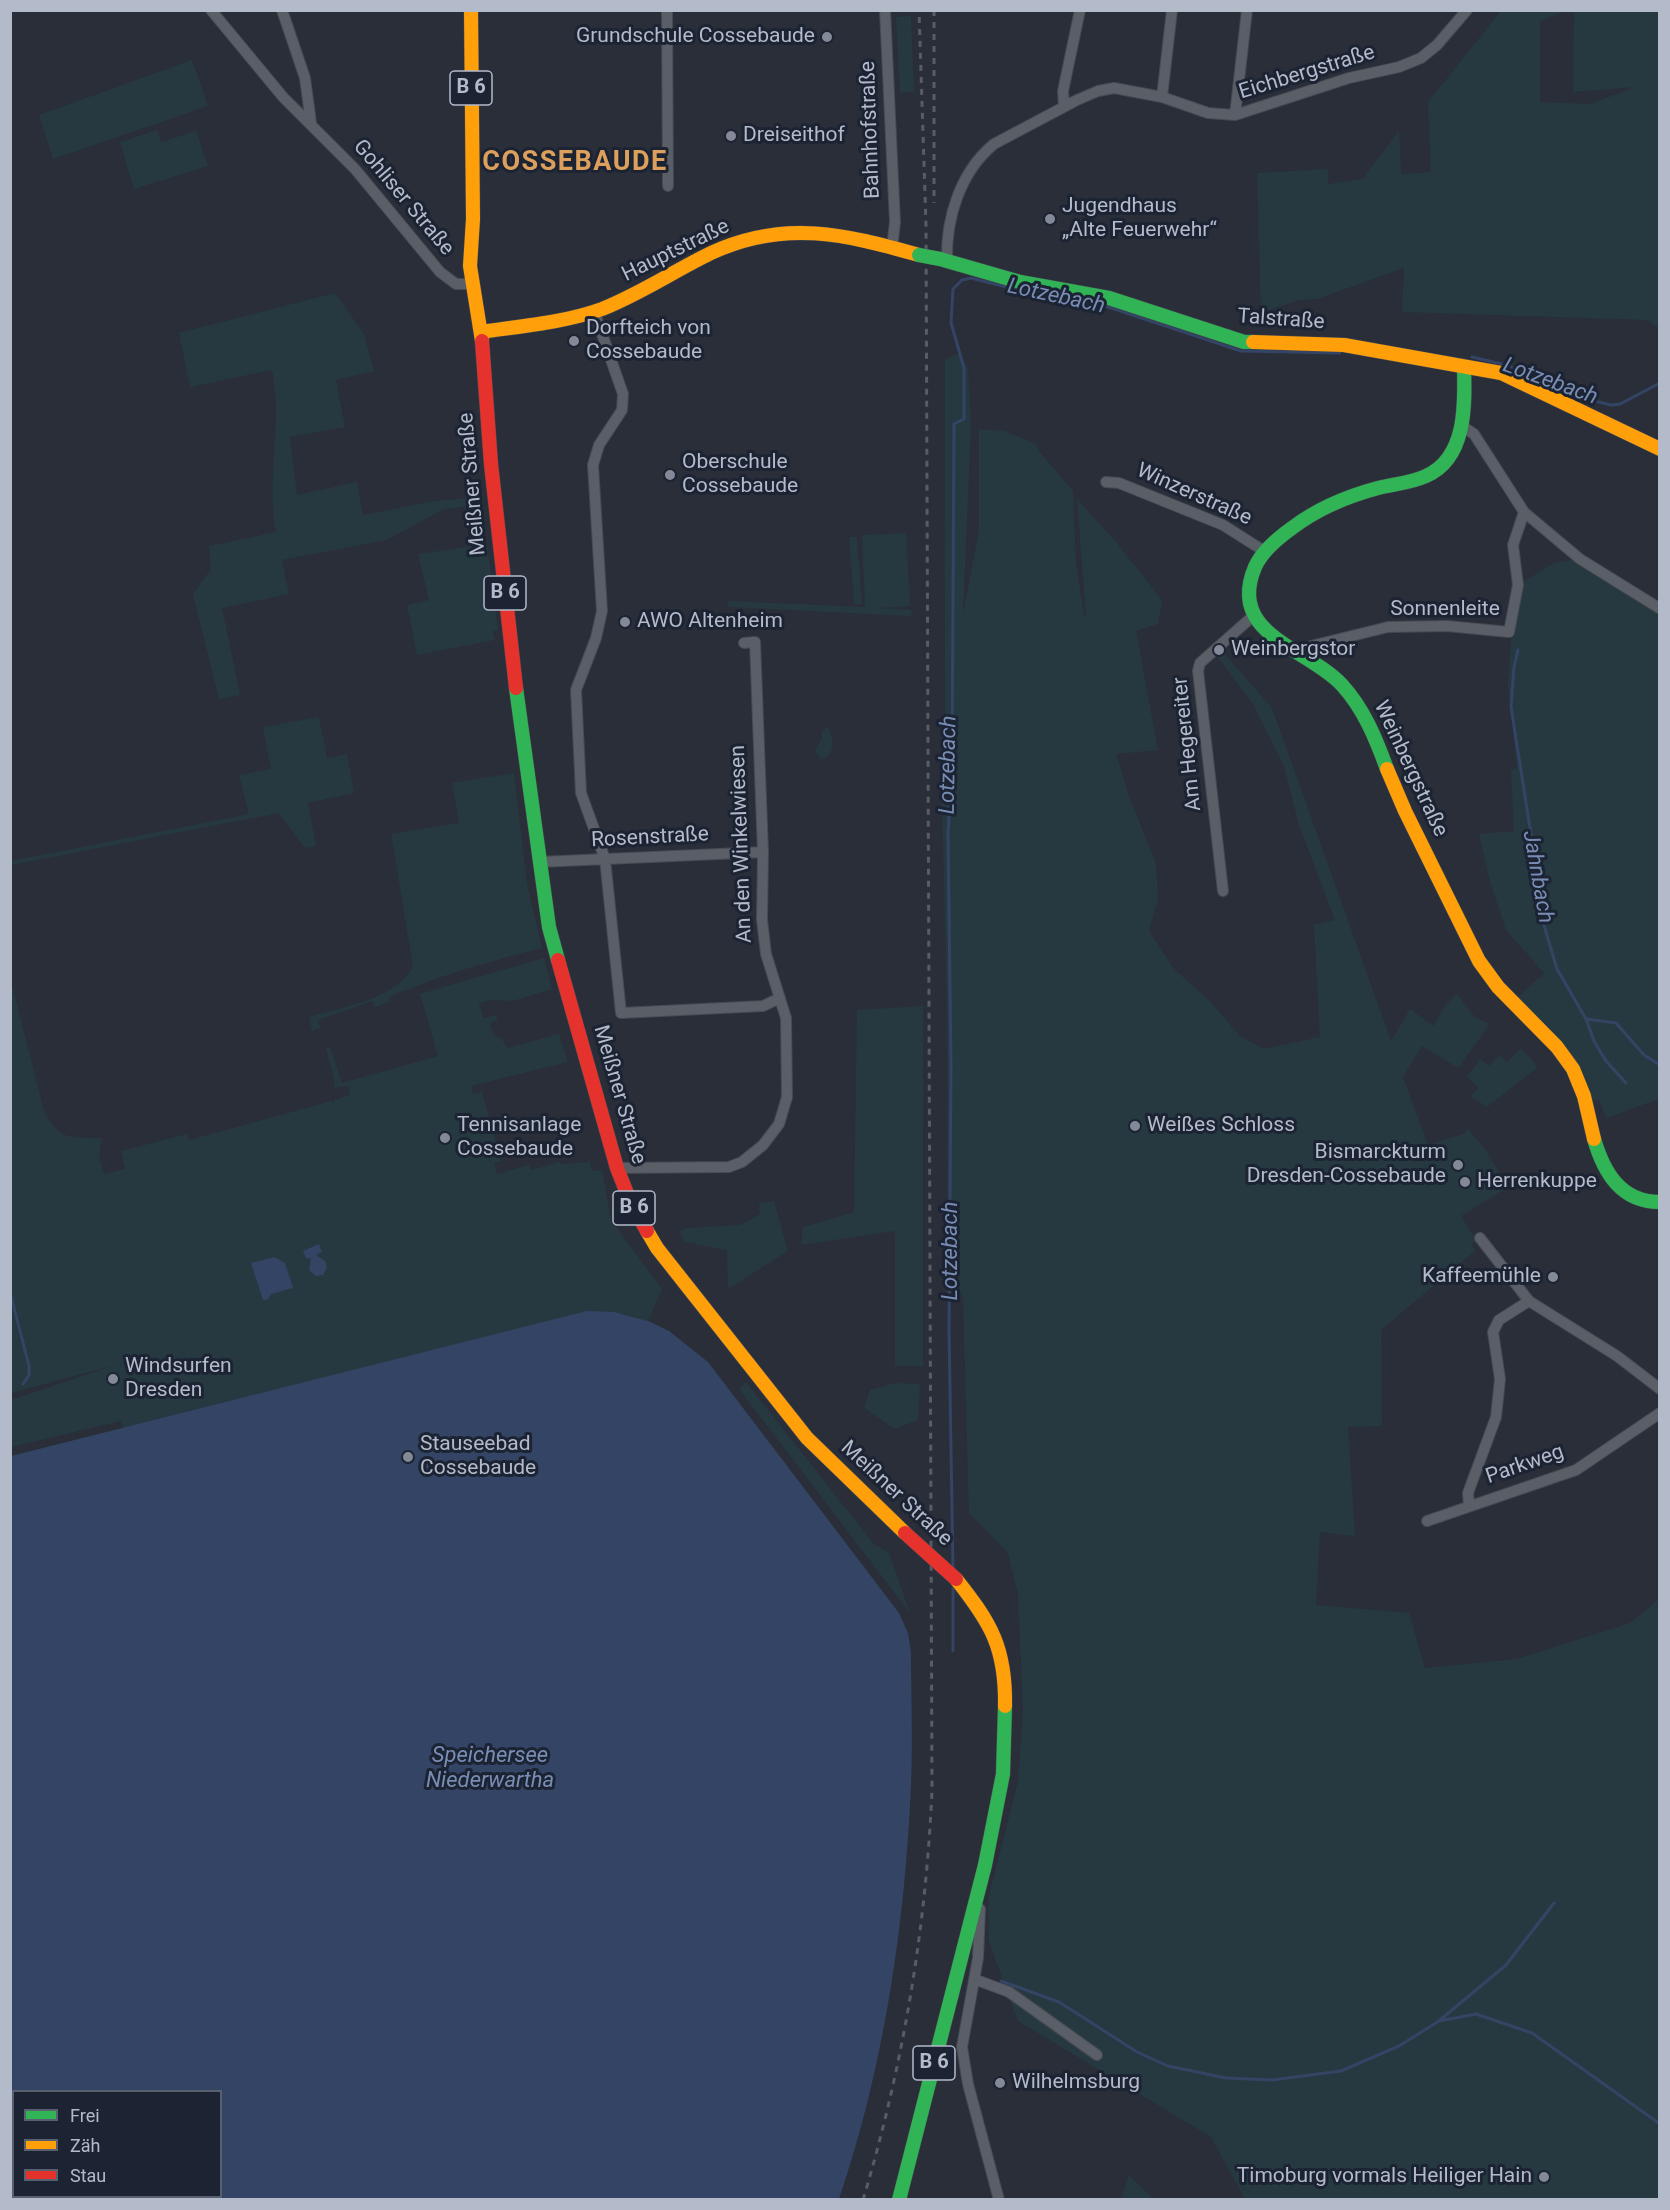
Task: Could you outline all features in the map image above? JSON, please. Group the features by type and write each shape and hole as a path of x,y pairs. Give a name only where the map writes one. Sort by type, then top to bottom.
{"main road":[{"name":"B 6","path":"471,10 472,284 481,332"},
{"name":"Hauptstraße","path":"481,332 594,311 613,305 705,257 771,233 807,233 892,248"},
{"name":"Talstraße","path":"892,248 943,259 1020,282 1109,298 1244,342 1344,345 1501,373 1520,380 1659,450"},
{"name":"Meißner Straße","path":"481,332 491,464 525,765 539,862 555,950 617,1168 643,1226 683,1282 807,1438 956,1579 986,1617 999,1648 1002,1664 1006,1732 1004,1774 976,1900"},
{"path":"1253,616 1250,586 1254,569 1264,551 1294,526 1335,503 1430,475 1446,460 1462,426 1465,410 1464,367"},
{"name":"Weinbergstraße","path":"1253,616 1272,633 1340,683 1370,724 1396,791 1471,948 1497,986 1543,1033 1573,1069 1585,1098 1594,1141 1612,1179 1624,1192 1639,1200 1659,1202"},
{"name":"B 6","path":"899,2199 976,1900"}],"street":[{"name":"Gohliser Straße","path":"211,10 284,97 355,169 440,272 456,284 472,284"},
{"path":"282,10 305,78 311,123"},
{"path":"667,10 668,186"},
{"name":"Bahnhofstraße","path":"885,10 895,222 892,248"},
{"path":"1064,106 1063,91 1080,10"},
{"path":"1162,97 1172,10"},
{"path":"1235,115 1247,10"},
{"name":"Eichbergstraße","path":"943,259 949,218 954,203 984,153 994,144 1064,106 1098,91 1114,88 1162,97 1208,112 1235,115 1349,78 1400,67 1421,58 1437,45 1467,10"},
{"path":"594,311 623,394 622,410 599,446 593,465 602,610 596,638 576,690 581,793 604,859 621,1013 763,1006 780,998"},
{"path":"1462,426 1474,434 1524,512 1580,559 1659,608"},
{"name":"Winzerstraße","path":"1106,482 1119,483 1223,525 1264,551"},
{"name":"Sonnenleite","path":"1304,656 1311,646 1388,627 1447,626 1509,632 1518,585 1513,545 1524,512"},
{"name":"Am Hegereiter","path":"1223,891 1198,671 1200,663 1253,616"},
{"name":"An den Winkelwiesen","path":"617,1168 729,1167 742,1162 763,1145 779,1124 787,1097 786,1018 766,954 762,920 763,852 755,642 744,643"},
{"name":"Rosenstraße","path":"539,862 763,852"},
{"path":"1480,1238 1529,1301 1617,1356 1659,1389"},
{"path":"1469,1506 1468,1493 1496,1417 1500,1379 1493,1332 1499,1320 1529,1301"},
{"name":"Parkweg","path":"1427,1521 1576,1470 1659,1413"},
{"path":"976,1900 980,1907 974,1979 964,2030 964,2067 999,2199"},
{"path":"974,1979 1009,1992 1097,2055"}],"shaded area":[{"path":"1501,11 1566,11 1540,21 1540,102 1591,104 1635,87 1573,92 1574,11 1659,11 1659,328 1647,320 1402,312 1404,268 1317,299 1299,300 1261,313 1257,173 1328,169 1328,184 1362,179 1399,131 1401,174 1431,172 1428,102"},
{"path":"911,16 914,92 900,93 896,17"},
{"path":"192,60 208,106 53,159 39,115"},
{"path":"157,130 161,142 196,131 208,166 134,189 120,142"},
{"path":"335,293 364,334 374,371 336,380 345,427 290,437 297,495 357,482 363,515 434,501 483,497 486,533 481,535 476,505 442,510 387,540 282,560 289,594 222,608 240,695 219,699 193,594 211,569 209,546 276,532 273,512 275,390 272,370 190,387 179,333"},
{"path":"959,353 968,368 971,424 963,615 979,530 979,429 1005,431 1036,444 1038,450 1073,491 1076,563 1084,615 1086,616 1077,499 1116,542 1162,600 1158,624 1136,631 1158,750 1116,754 1129,796 1156,864 1158,899 1149,931 1174,969 1210,1001 1240,1036 1263,1049 1320,1037 1314,925 1335,920 1299,825 1284,766 1253,704 1216,655 1221,650 1272,708 1391,1041 1410,1009 1433,1026 1446,1004 1457,994 1475,1017 1490,1024 1458,1068 1422,1046 1403,1077 1428,1145 1464,1134 1467,1128 1490,1155 1488,1156 1510,1186 1461,1216 1476,1240 1471,1245 1476,1250 1381,1330 1382,1426 1348,1427 1355,1536 1320,1532 1316,1605 1409,1613 1425,1668 1517,1659 1630,1623 1659,1599 1659,2199 1245,2199 1211,2137 1018,2021 989,1942 988,1899 1018,1782 1023,1710 1018,1594 1008,1553 969,1513 963,1298 948,1264 947,1006 942,799 945,731 945,360"},
{"path":"906,533 910,606 877,608 912,610 911,616 728,607 728,601 865,607 862,535"},
{"path":"849,537 857,537 862,604 854,604"},
{"path":"487,544 498,630 493,631 495,640 417,655 407,605 429,600 418,554"},
{"path":"1580,559 1659,608 1659,1099 1606,1118 1599,1100 1590,1101 1516,999 1544,973 1506,930 1490,882 1479,834 1514,831 1511,770 1517,768 1508,685 1511,641 1521,583 1554,563"},
{"path":"319,717 327,758 347,754 354,793 308,803 316,846 305,848 279,813 11,865 11,861 249,814 239,775 271,769 263,727"},
{"path":"828,727 832,747 826,758 821,759 815,751 822,739 822,731"},
{"path":"514,773 527,884 542,948 426,982 389,997 389,1002 375,1007 372,1001 318,1020 320,1028 312,1031 309,1017 367,1001 380,995 393,988 413,967 391,834 459,823 452,783"},
{"path":"544,958 552,989 513,1001 492,1000 479,1003 483,1018 496,1015 498,1020 490,1023 493,1034 502,1039 507,1048 559,1034 568,1062 471,1086 473,1094 482,1091 501,1161 494,1163 497,1174 529,1165 531,1170 560,1162 561,1164 590,1162 592,1171 602,1170 611,1220 662,1289 648,1321 624,1314 123,1428 121,1421 11,1447 11,1400 115,1365 11,1393 10,977 44,1111 56,1128 67,1136 102,1138 99,1157 104,1174 125,1169 121,1151 187,1134 189,1140 332,1101 334,1105 334,1100 350,1095 348,1086 333,1088 335,1082 326,1048 330,1047 342,1083 438,1056 420,994"},
{"path":"923,1006 923,1366 895,1366 895,1231 801,1245 803,1227 854,1212 857,1010"},
{"path":"1521,1048 1538,1067 1487,1107 1470,1096 1479,1088 1467,1077 1480,1059 1489,1066 1500,1055 1507,1062"},
{"path":"774,1201 788,1251 728,1289 727,1250 685,1242 679,1231 688,1228 741,1225 760,1214 759,1203"},
{"path":"746,1382 873,1543 889,1553 910,1613 739,1389"},
{"path":"895,1383 920,1384 918,1420 895,1429 864,1408 870,1390"},
{"path":"1129,2175 1153,2199 1121,2199"}],"water":[{"path":"319,1244 322,1252 316,1255 325,1261 327,1268 323,1275 316,1276 309,1270 311,1259 306,1258 303,1251"},
{"path":"274,1257 285,1263 293,1288 271,1294 268,1299 263,1300 251,1263"},
{"name":"Speichersee Niederwartha","path":"587,1311 614,1312 648,1321 669,1331 708,1362 899,1613 908,1633 911,1653 912,1768 904,1890 890,1995 880,2047 855,2149 839,2199 11,2199 11,1456"}],"waterway":[{"name":"Lotzebach","path":"953,1569 949,1330 951,1066 948,833 952,770 954,424 964,419 964,368 951,323 953,289 962,280 971,278 1022,291 1096,303 1241,351 1340,353"},
{"name":"Lotzebach","path":"1472,357 1506,365 1595,401 1611,405 1620,404 1660,383"},
{"name":"Jahnbach","path":"1518,650 1514,667 1511,707 1532,841 1538,905 1557,969 1586,1019 1594,1041 1606,1061 1626,1083"},
{"path":"1586,1019 1616,1023 1644,1055 1660,1065"},
{"path":"10,1292 29,1366 29,1375 23,1384"},
{"name":"Lotzebach","path":"953,1587 953,1651"},
{"path":"1440,2020 1506,1965 1554,1903"},
{"path":"1001,1981 1059,2002 1137,2052 1168,2066 1226,2078 1272,2080 1341,2071 1399,2046 1439,2021 1476,2014 1532,2033 1660,2124"}],"railway":[{"path":"863,2200 890,2099 910,1997 924,1894 932,1790 926,225 919,10"},
{"path":"934,10 934,203"}],"traffic: fast":[{"path":"919,255 940,259"},
{"path":"940,259 1020,282 1109,298 1244,342 1253,342"},
{"path":"1387,769 1369,725 1350,694 1327,672 1275,638 1261,624 1252,609 1249,590 1255,567 1266,550 1302,521 1344,499 1378,488 1408,482 1426,476 1439,468 1449,457 1461,429 1464,367"},
{"path":"516,688 549,927 558,960"},
{"path":"1594,1139 1603,1163 1616,1183 1635,1197 1660,1202"},
{"path":"899,2200 985,1865 1003,1774 1005,1706"}],"traffic: slow":[{"path":"471,10 473,219 470,266 482,341"},
{"path":"481,332 557,321 602,309 711,253 738,242 764,236 789,233 840,236 919,255"},
{"path":"1253,342 1344,345 1501,373 1660,449"},
{"path":"1387,769 1405,811 1479,961 1498,987 1557,1047 1573,1069 1584,1096 1594,1139"},
{"path":"647,1231 657,1248 807,1438 905,1533"},
{"path":"956,1579 979,1609 994,1637 1003,1668 1005,1706"}],"traffic: jam":[{"path":"482,341 491,464 516,688"},
{"path":"558,960 617,1168 630,1201 647,1231"},
{"path":"905,1533 956,1579"}],"place":[{"name":"Grundschule Cossebaude","path":"827,37"},
{"name":"Dreiseithof","path":"731,136"},
{"name":"Jugendhaus „Alte Feuerwehr“","path":"1050,219"},
{"name":"Dorfteich von Cossebaude","path":"574,341"},
{"name":"Oberschule Cossebaude","path":"670,475"},
{"name":"AWO Altenheim","path":"625,622"},
{"name":"Weinbergstor","path":"1219,650"},
{"name":"Weißes Schloss","path":"1135,1126"},
{"name":"Tennisanlage Cossebaude","path":"445,1138"},
{"name":"Bismarckturm Dresden-Cossebaude","path":"1458,1165"},
{"name":"Herrenkuppe","path":"1465,1182"},
{"name":"Kaffeemühle","path":"1553,1277"},
{"name":"Windsurfen Dresden","path":"113,1379"},
{"name":"Stauseebad Cossebaude","path":"408,1457"},
{"name":"Wilhelmsburg","path":"1000,2083"},
{"name":"Timoburg vormals Heiliger Hain","path":"1544,2177"}],"district":[{"name":"COSSEBAUDE","path":"575,163"}]}
